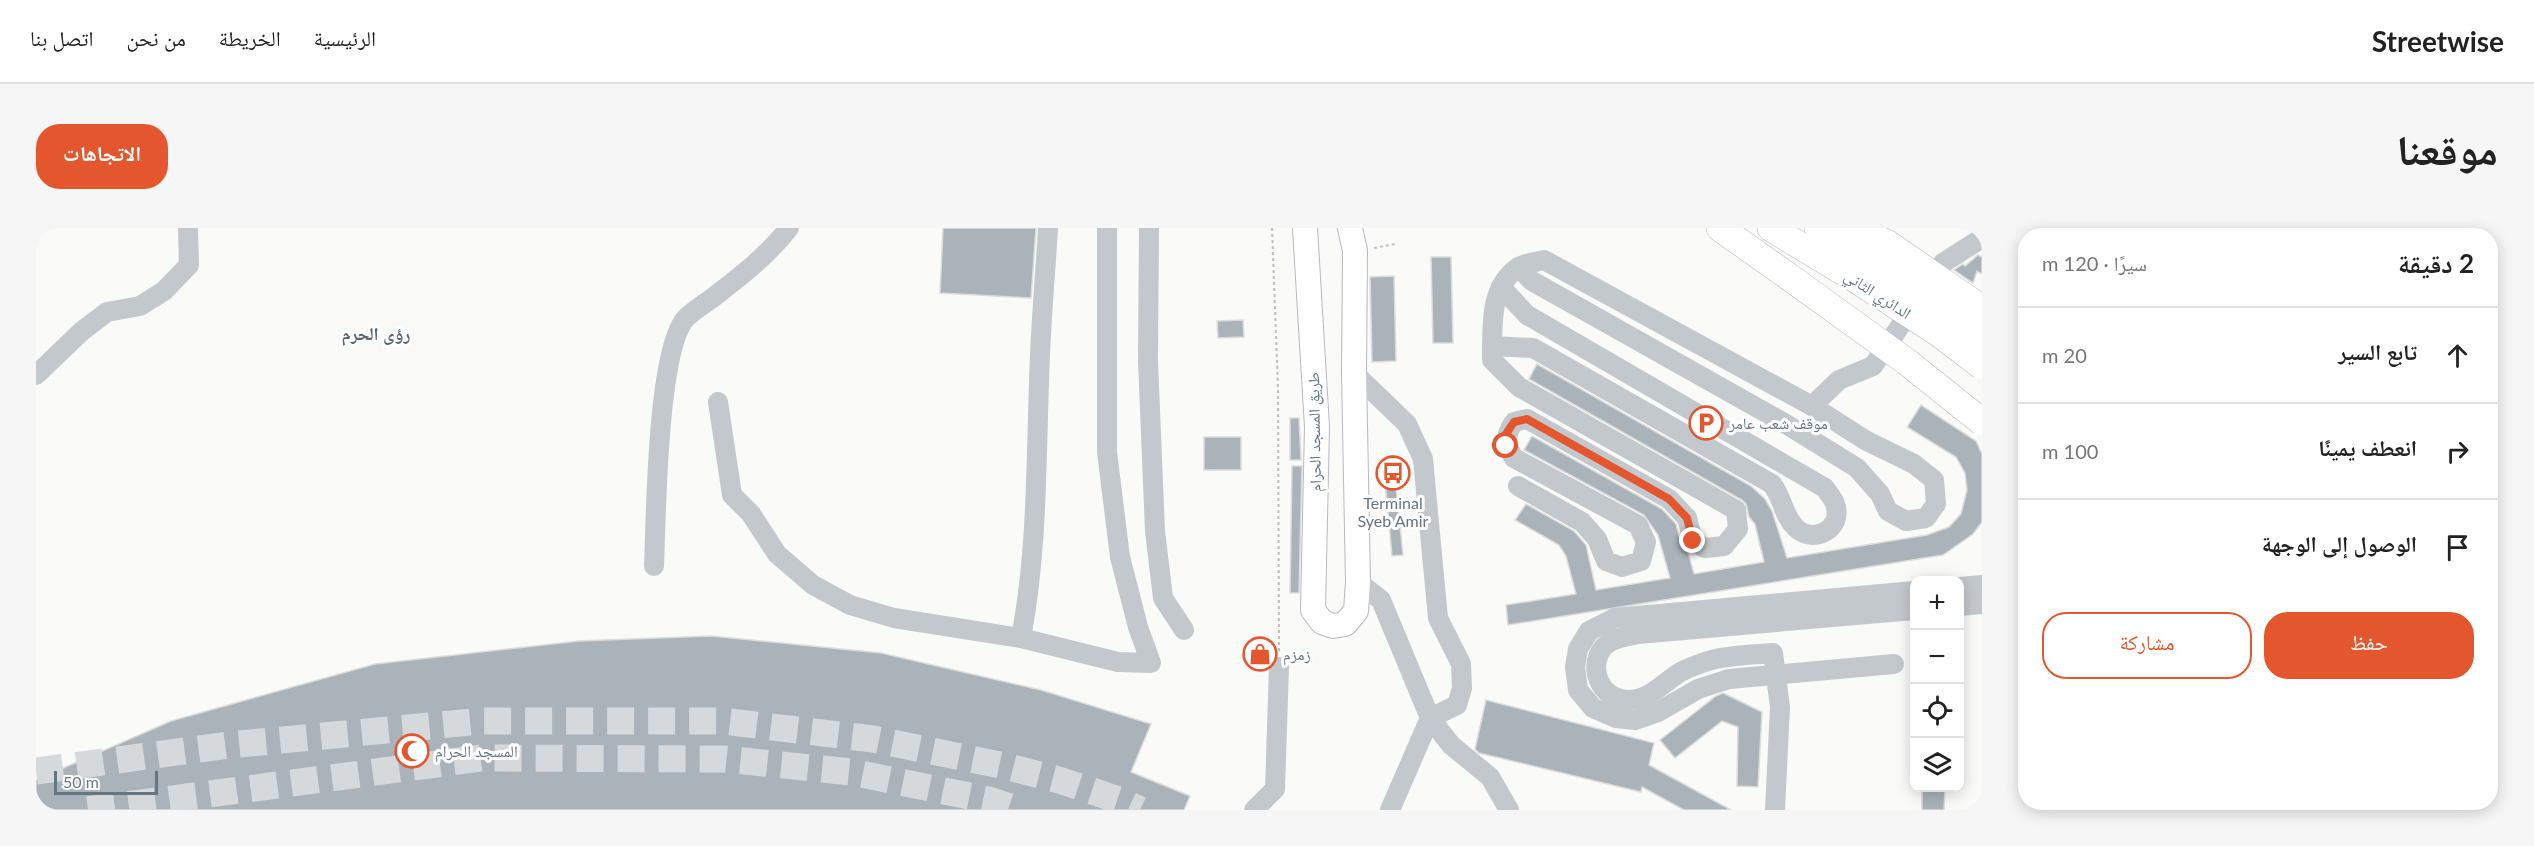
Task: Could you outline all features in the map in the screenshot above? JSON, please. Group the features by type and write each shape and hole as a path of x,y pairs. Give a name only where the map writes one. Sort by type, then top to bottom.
{"highway":[{"name":"الدائري الثاني","path":"1771,228 1872,262 1940,334 1982,366"},
{"name":"الدائري الثاني","path":"1818,228 1982,336"},
{"path":"1854,228 1872,262 1982,309"},
{"path":"1720,229 1907,362 1982,422"}],"main road":[{"name":"طريق المسجد الحرام","path":"1305,228 1317,427 1313,610 1322,622 1333,626 1345,624 1356,611 1358,582"},
{"path":"1353,240 1358,582"}],"street":[{"path":"36,375 82,331 107,312 140,306 164,291 189,265 188,228"},
{"path":"654,566 658,457 670,352 684,320 742,275 789,228"},
{"path":"1021,638 1029,598 1035,539 1039,380 1048,228"},
{"path":"718,402 732,495 751,513 777,554 813,585 850,605 894,618 1021,638 1118,662 1151,663 1138,627 1120,557 1107,452 1107,228"},
{"path":"1149,228 1148,361 1155,531 1163,598 1184,630"},
{"path":"1812,406 1839,380 1873,366 1943,263 1982,238"},
{"path":"1518,267 1532,281 1776,418 1857,468 1880,494 1887,511 1906,521 1926,518 1936,504 1934,480 1914,464 1865,440 1812,406 1544,260 1518,267 1501,287 1492,311 1492,360 1519,387 1736,510 1738,529 1724,546 1705,548 1693,541 1687,518 1669,499 1527,419 1514,422 1506,434 1506,446 1514,458 1638,525 1646,542 1641,561 1622,567 1606,561 1597,539 1582,522 1518,486"},
{"path":"1492,346 1533,348 1772,484 1781,496 1786,517 1797,529 1807,535 1822,534 1833,527 1837,514 1835,503 1825,488 1527,315 1501,287"},
{"path":"1354,373 1407,424 1423,459 1438,618 1461,664 1462,688 1457,705 1430,718 1390,810"},
{"path":"1358,582 1381,600 1430,718 1451,745 1490,777 1509,810"},
{"path":"1964,587 1982,585"},
{"path":"1894,664 1774,673 1729,679 1698,689 1658,712 1635,720 1616,718 1593,708 1578,690 1575,667 1578,649 1590,631 1615,618 1910,591"},
{"path":"1964,606 1982,604"},
{"path":"1775,810 1780,707 1773,653 1711,660 1681,671 1644,698 1628,700 1612,698 1599,685 1596,669 1599,652 1611,641 1638,634 1910,610"},
{"path":"1254,810 1275,789 1279,667"}],"path":[{"path":"1272,228 1278,387 1279,667"},
{"path":"1353,240 1395,244"}],"building":[{"path":"943,228 1036,228 1031,298 940,293"},
{"path":"1978,255 1982,257 1982,274 1977,271 1973,283 1954,270 1963,264 1965,266"},
{"path":"1431,257 1451,257 1453,343 1433,343"},
{"path":"1394,276 1396,361 1372,362 1370,277"},
{"path":"1243,320 1244,337 1218,338 1217,321"},
{"path":"1537,364 1751,486 1765,499 1772,511 1787,558 1927,535 1949,527 1961,514 1967,490 1965,473 1956,457 1907,427 1921,405 1976,441 1982,454 1982,522 1973,534 1943,555 1508,625 1506,605 1576,594 1566,556 1559,545 1515,520 1526,504 1574,531 1586,545 1596,590 1670,578 1658,535 1644,515 1524,450 1532,436 1662,509 1676,524 1681,544 1688,552 1694,574 1764,562 1755,524 1749,517 1746,504 1742,500 1529,379"},
{"path":"1290,418 1299,418 1301,460 1290,460"},
{"path":"1204,437 1241,437 1241,470 1204,470"},
{"path":"1393,458 1403,555 1392,556 1383,459"},
{"path":"1292,466 1302,466 1299,593 1290,593"},
{"path":"711,636 881,653 1041,690 1151,724 1131,772 1190,796 1184,810 36,810 36,780 171,721 375,664 579,641"},
{"path":"1723,693 1762,712 1758,787 1737,786 1738,727 1722,721 1675,758 1660,740"},
{"path":"1486,700 1654,743 1649,765 1731,810 1684,810 1642,787 1641,792 1479,753 1475,749"},
{"path":"1922,792 1945,792 1944,810 1922,810"}],"tunnel":[{"path":"36,771 229,745 482,721 722,721 873,739 1005,766 1059,780 1119,800 1140,810"},
{"path":"88,810 482,758 724,759 851,772 989,800 1018,810"}],"place":[{"name":"موقف شعب عامر","path":"1706,423"},
{"name":"Terminal Syeb Amir","path":"1393,473"},
{"name":"زمزم","path":"1260,654"},
{"name":"المسجد الحرام","path":"412,751"}],"district":[{"name":"رؤى الحرم","path":"376,334"}],"route":[{"path":"1506,446 1506,434 1514,422 1527,419 1669,499 1687,518 1693,541"}]}
